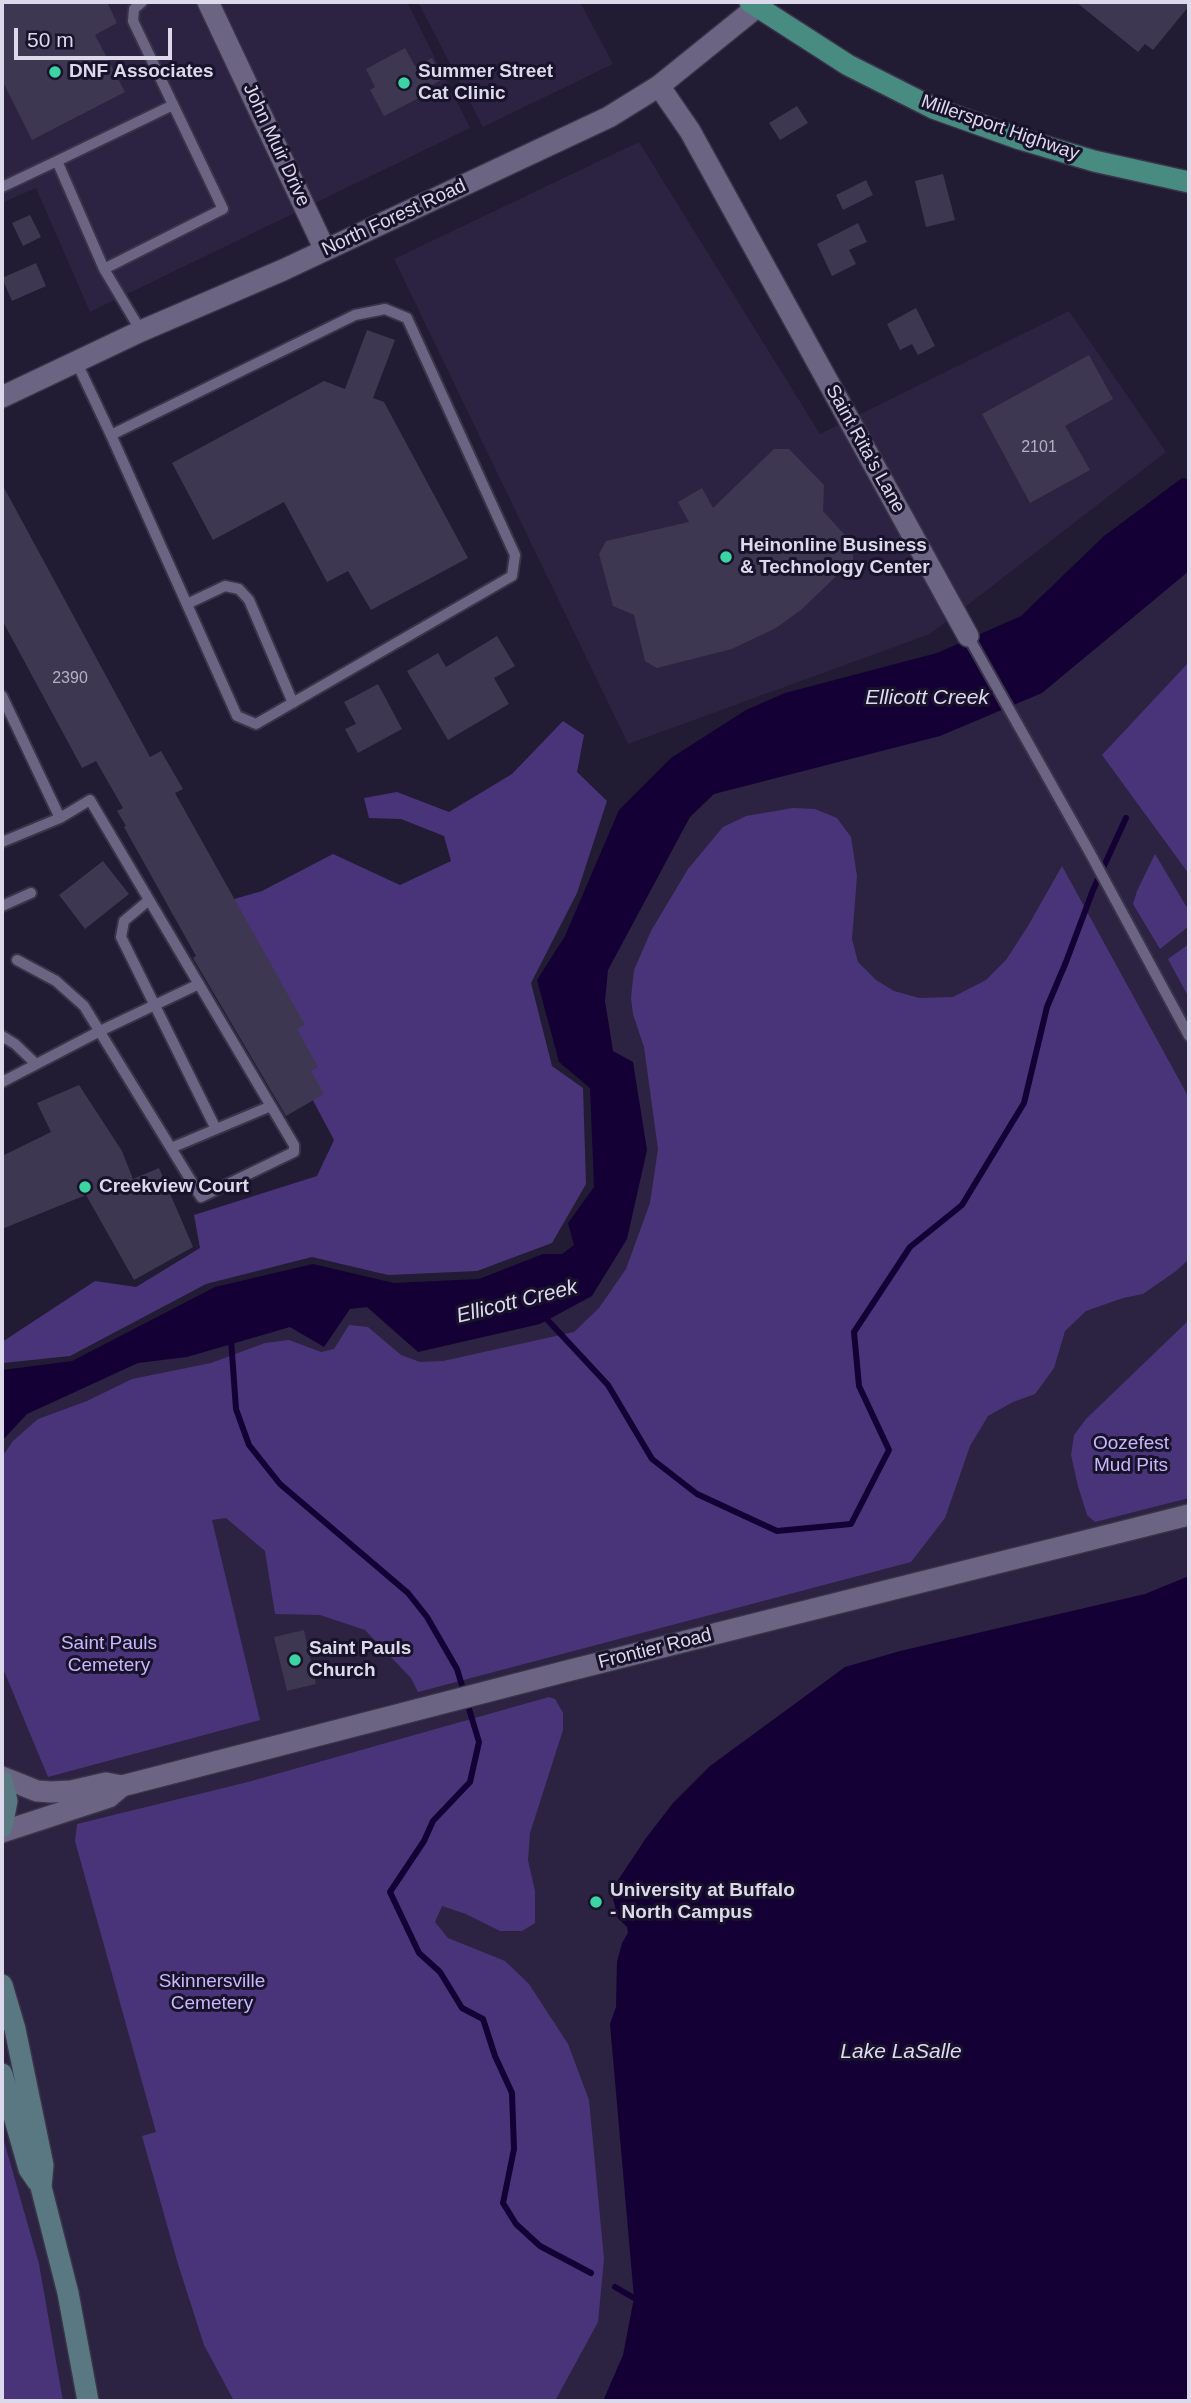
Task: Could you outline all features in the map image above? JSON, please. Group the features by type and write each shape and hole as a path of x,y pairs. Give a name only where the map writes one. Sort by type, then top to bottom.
{"main road":[{"name":"Millersport Highway","path":"757,4 848,65 933,108 1020,139 1094,161 1189,182"},
{"path":"2,1779 7,1801 2,1827"},
{"path":"2,1985 15,2029 43,2165 41,2187"},
{"path":"2,2074 29,2169 41,2187 68,2293 88,2401"}],"street":[{"name":"John Muir Drive","path":"208,2 325,250"},
{"name":"North Forest Road","path":"2,397 609,117 659,86 757,4"},
{"name":"Saint Rita's Lane","path":"659,86 690,131 968,636"},
{"name":"Frontier Road","path":"2,1779 37,1791 51,1792 71,1791 106,1783 122,1786 1189,1515"},
{"name":"Frontier Road","path":"2,1832 109,1797 122,1786"}],"lane":[{"path":"104,270 223,209 133,21 134,9 142,2"},
{"path":"2,187 173,105"},
{"path":"57,161 104,270 141,331"},
{"path":"76,361 237,716 256,724 512,576 515,555 407,318 385,309 355,315 111,435"},
{"path":"187,604 225,586 239,589 249,600 293,702"},
{"name":"Saint Rita's Lane","path":"968,636 1189,1036"},
{"path":"2,696 60,818"},
{"path":"2,842 60,818 90,800 271,1105 294,1145 294,1152 201,1198 84,1006 56,981 17,960"},
{"path":"2,906 31,892"},
{"path":"149,900 124,921 121,937 216,1129"},
{"path":"2,1082 199,984"},
{"path":"2,1036 36,1064"},
{"path":"171,1149 271,1105"}],"shaded area":[{"path":"2,2 407,2 470,128 90,312 36,188 2,203"},
{"path":"418,2 580,2 613,64 483,127"},
{"path":"639,142 820,434 1069,311 1166,452 930,634 628,744 394,259"},
{"name":"University at Buffalo - North Campus","path":"1189,542 1189,2401 2,2401 2,1403 229,1316 590,1284 623,1179 591,963 678,788"}],"green space":[{"path":"1189,662 1189,874 1102,755"},
{"path":"563,721 584,735 577,772 607,801 577,893 531,983 552,1066 583,1088 586,1184 552,1243 477,1271 388,1275 312,1257 206,1284 70,1356 3,1363 2,1342 95,1281 136,1287 200,1248 194,1215 317,1176 334,1140 210,906 262,891 333,854 400,885 451,861 444,836 401,819 369,818 364,798 397,792 449,812 512,774"},
{"name":"Saint Pauls Cemetery","path":"793,808 815,809 837,818 851,837 857,876 852,939 858,962 876,980 894,991 919,998 953,997 986,980 1006,960 1062,866 1189,1098 1189,1259 1143,1294 1086,1311 1065,1331 1054,1368 1035,1394 988,1416 970,1446 945,1518 911,1562 418,1692 411,1678 365,1630 320,1615 275,1614 265,1551 226,1518 212,1520 260,1720 48,1777 2,1666 2,1457 13,1441 38,1419 87,1401 132,1379 211,1363 265,1343 289,1340 321,1352 334,1349 349,1325 368,1327 401,1355 420,1362 443,1361 574,1332 599,1308 626,1269 650,1203 658,1149 644,1047 633,1014 631,998 634,970 651,931 688,869 723,827 746,816"},
{"path":"1155,854 1189,911 1189,926 1160,949 1133,904"},
{"path":"1189,944 1189,998 1168,959"},
{"name":"Oozefest Mud Pits","path":"1189,1320 1189,1498 1095,1522 1087,1515 1078,1486 1071,1455 1074,1435 1086,1419"},
{"name":"Skinnersville Cemetery","path":"549,1697 555,1699 563,1713 563,1730 530,1833 528,1860 535,1891 535,1923 522,1931 500,1931 466,1914 442,1906 435,1922 448,1938 505,1961 529,1984 568,2044 589,2100 604,2259 598,2322 555,2401 234,2401 204,2345 142,2136 156,2132 75,1841 77,1824 248,1782"},
{"path":"2,2134 39,2264 63,2401 2,2401"}],"water":[{"name":"Ellicott Creek","path":"1182,478 1189,479 1189,571 1042,693 940,736 714,794 690,817 608,970 605,1001 613,1051 633,1062 647,1150 627,1239 592,1296 540,1324 418,1352 367,1307 350,1309 324,1347 290,1327 187,1357 138,1363 27,1414 2,1441 2,1370 72,1361 215,1287 313,1264 394,1283 479,1279 543,1254 562,1254 574,1245 568,1223 594,1187 590,1088 559,1062 537,980 565,936 619,810 671,758 746,710 785,693 937,653 1021,616 1104,536"},
{"name":"Lake LaSalle","path":"1189,1576 1189,2401 603,2401 623,2355 634,2298 610,2024 616,2007 617,1962 628,1933 627,1927 618,1918 612,1895 618,1880 646,1838 673,1803 710,1766 845,1667 900,1651 1145,1594"}],"building":[{"path":"2,2 107,2 117,23 95,35 125,92 32,140 2,80"},
{"path":"1076,2 1189,2 1189,6 1153,50 1145,44 1138,52"},
{"name":"Summer Street Cat Clinic","path":"405,48 415,66 432,58 443,79 418,93 421,97 384,116 370,90 375,87 366,69"},
{"path":"797,106 808,123 780,140 769,123"},
{"path":"943,174 955,220 926,227 915,181"},
{"path":"866,180 873,195 843,210 836,195"},
{"path":"30,215 41,237 23,246 12,223"},
{"path":"858,223 867,242 849,250 856,264 832,276 817,244"},
{"path":"36,263 46,286 12,301 2,278"},
{"path":"916,308 935,346 918,355 912,344 900,350 887,324"},
{"path":"367,330 395,340 373,398 384,402 468,558 371,610 348,571 327,582 284,502 213,540 172,463 324,381 345,389"},
{"path":"1089,355 1113,399 1065,426 1090,470 1030,503 982,414"},
{"name":"Heinonline Business & Technology Center","path":"774,449 789,449 824,485 823,511 854,545 853,560 801,610 776,628 732,649 657,668 645,661 634,615 613,606 599,554 606,541 689,522 678,502 702,488 713,508"},
{"path":"2,484 150,757 161,751 183,789 175,793 305,1025 297,1029 318,1067 311,1071 324,1094 286,1116 193,958 196,956 124,827 126,826 117,811 123,808 96,761 82,768 2,620"},
{"path":"497,636 515,666 494,678 509,704 448,740 407,671 438,653 446,667"},
{"path":"378,684 402,729 358,753 345,729 356,724 344,702"},
{"path":"103,861 129,894 85,929 59,895"},
{"name":"Creekview Court","path":"79,1085 122,1151 133,1179 159,1168 193,1247 134,1280 86,1195 2,1229 2,1156 51,1132 37,1103"},
{"name":"Saint Pauls Church","path":"304,1630 316,1684 287,1691 274,1637"}],"waterway":[{"path":"542,1314 608,1385 652,1459 697,1494 777,1531 851,1524 889,1450 859,1386 854,1332 910,1247 962,1205 1024,1103 1047,1007 1093,890 1126,818"},
{"path":"231,1339 236,1409 249,1445 280,1484 408,1593 427,1617 457,1669 479,1742 470,1782 433,1821 424,1841 390,1892 419,1953 440,1972 462,2008 483,2019 495,2056 512,2093 514,2149 503,2203 516,2224 540,2246 591,2273"},
{"path":"615,2287 634,2298"}],"place":[{"name":"DNF Associates","path":"55,72"},
{"name":"Summer Street Cat Clinic","path":"404,83"},
{"name":"Heinonline Business & Technology Center","path":"726,557"},
{"name":"Creekview Court","path":"85,1187"},
{"name":"Saint Pauls Church","path":"295,1660"},
{"name":"University at Buffalo - North Campus","path":"596,1902"}]}
